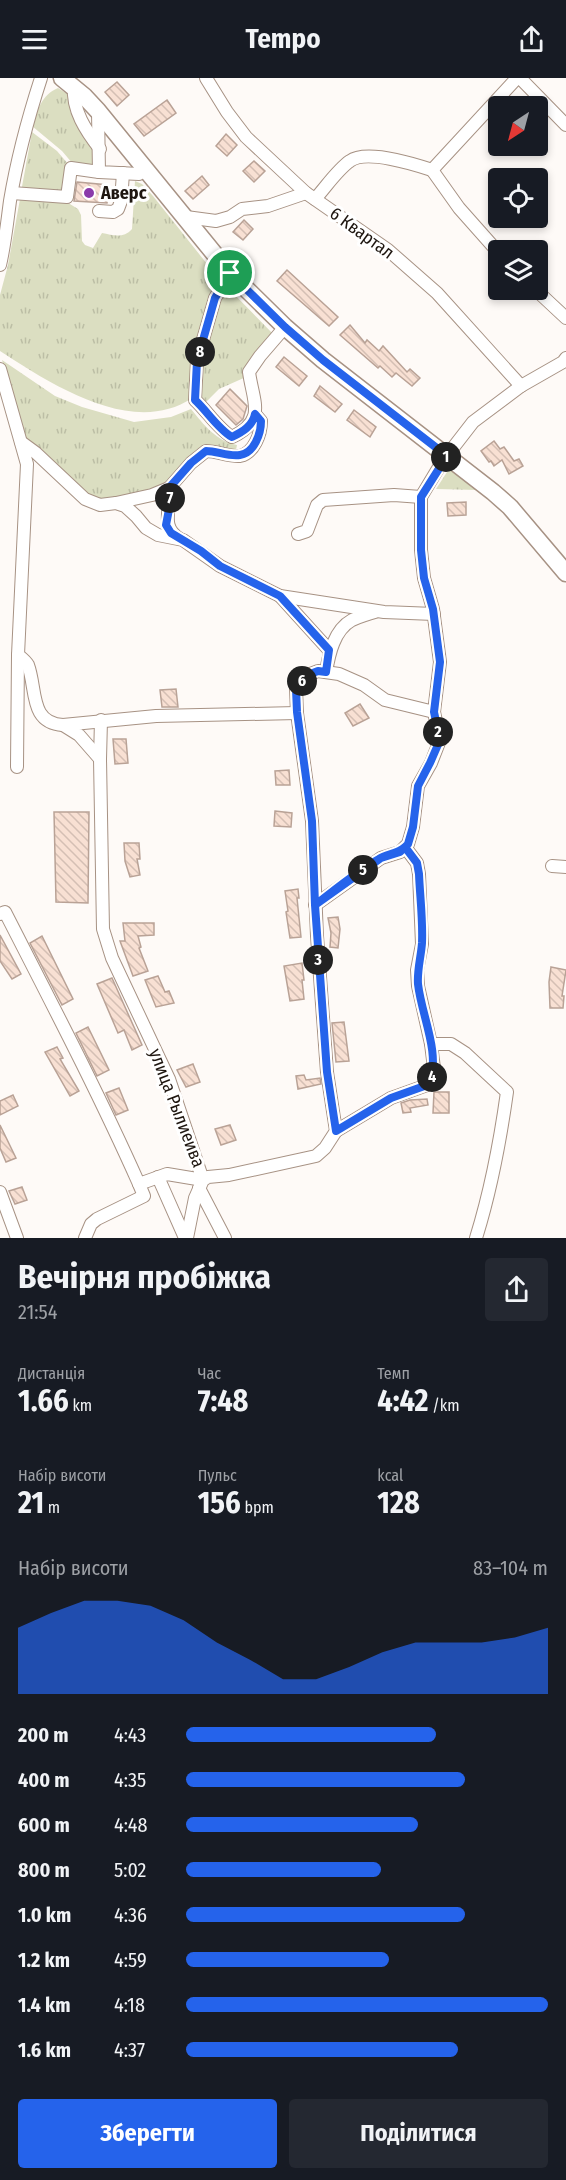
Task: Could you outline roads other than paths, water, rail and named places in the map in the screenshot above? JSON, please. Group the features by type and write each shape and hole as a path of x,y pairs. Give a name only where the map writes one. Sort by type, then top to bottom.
{"main road":[{"path":"68,81 98,111 147,169 230,273 285,327 323,360 494,492 510,507 566,573"}],"street":[{"path":"0,266 3,235 26,124 40,78"},
{"name":"6 Квартал","path":"206,78 246,137 310,196 388,250 437,293 521,386"},
{"path":"432,170 519,78 566,124"},
{"path":"68,81 82,123 100,149"},
{"path":"98,111 99,172"},
{"path":"186,217 216,221 230,217 242,209 268,206 310,196 351,160 373,156 432,170 459,208 488,241"},
{"path":"12,193 67,197 71,168 139,174 147,169"},
{"path":"99,211 118,210 123,173"},
{"path":"230,273 215,298 197,361 195,400 224,432 232,437 245,431 254,419 256,405 249,372 285,327"},
{"path":"547,300 566,318"},
{"path":"315,905 381,858 400,852 408,844 413,827 418,786 440,740 434,712 440,662 434,614 424,578 421,550 421,497 447,456 473,422 521,386 563,362 566,358"},
{"path":"0,369 27,464 18,655 17,767"},
{"path":"21,442 85,499 100,505 116,503 169,488 185,469 206,451 240,456 249,451 261,430 261,421 255,414"},
{"path":"169,488 170,504 166,525 171,533 220,566 280,596 376,611 434,614"},
{"path":"298,534 307,531 317,505 323,500 394,495 421,497"},
{"path":"116,503 125,506 146,528 183,540"},
{"path":"280,596 329,650"},
{"path":"326,672 329,650 339,633 350,621 376,611"},
{"path":"18,655 27,663 41,716 52,724 63,725 156,716 297,712"},
{"path":"336,1131 327,1072 315,905 312,821 296,689 305,676 318,671 339,674 364,685 385,700 395,704 434,712"},
{"name":"улица Рылиеива","path":"101,720 102,929 112,958 169,1079 201,1184"},
{"path":"63,725 79,735 100,759"},
{"path":"201,1184 316,1156 325,1148 336,1131 391,1098 430,1084 434,1068 417,970 422,944 419,874 417,863 405,847"},
{"path":"552,866 566,867"},
{"path":"0,914 5,912 61,1020 144,1196 97,1219 91,1224 85,1238"},
{"path":"431,1044 451,1044 465,1053 507,1092 495,1166 476,1238"},
{"name":"улица Рылиеива","path":"139,1184 167,1174 180,1175 201,1184"},
{"path":"158,1177 186,1238"},
{"path":"186,1238 201,1184"},
{"path":"201,1184 225,1238"},
{"path":"0,1192 17,1238"}],"place":[{"name":"Аверс","path":"89,193"}]}
